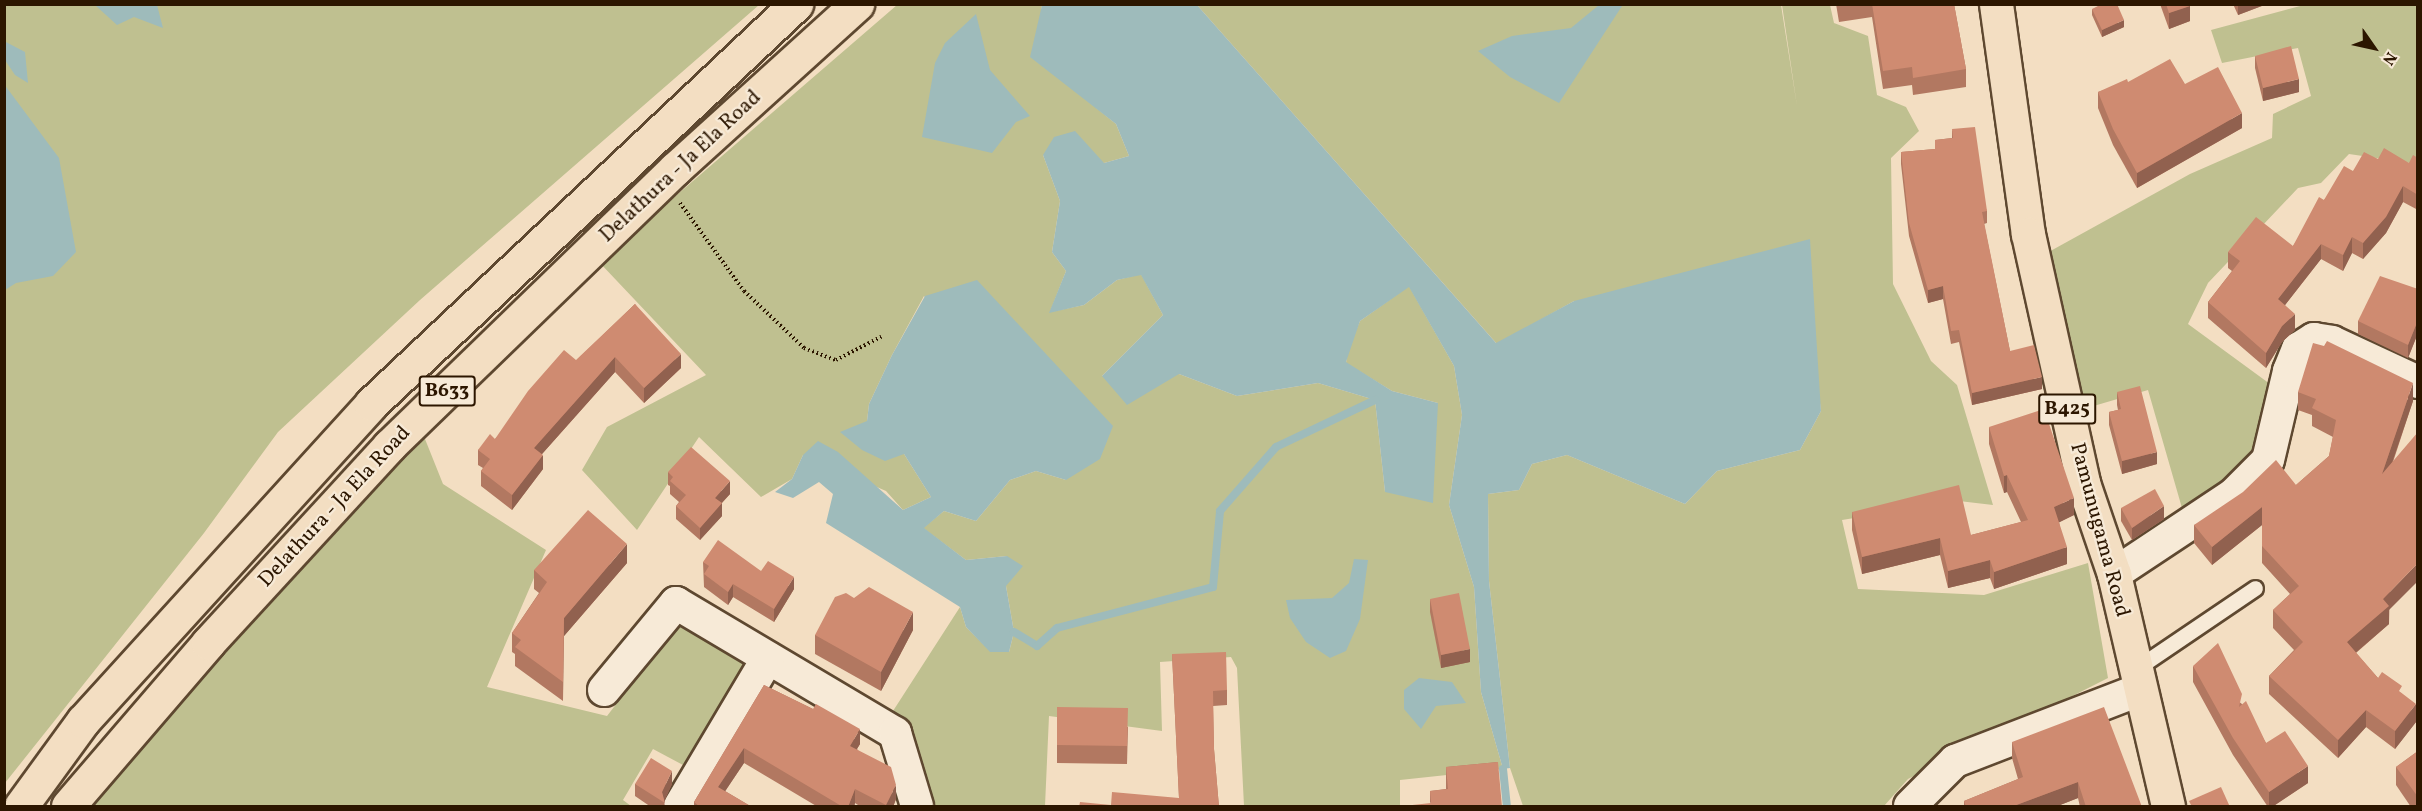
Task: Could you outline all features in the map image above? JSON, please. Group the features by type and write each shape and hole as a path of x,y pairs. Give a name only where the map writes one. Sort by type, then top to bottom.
{"main road":[{"name":"Delathura - Ja Ela Road","path":"21,807 84,722 371,404 796,4"},
{"name":"Delathura - Ja Ela Road","path":"68,807 208,643 389,446 664,181 857,4"},
{"name":"Pamunugama Road","path":"1996,4 2028,234 2083,483 2114,574 2168,807"}],"street":[{"path":"2114,574 2234,495 2268,459 2289,371 2298,350 2314,339 2332,342 2418,382"},
{"path":"603,690 676,603 894,733 916,807"},
{"path":"680,807 768,658"},
{"path":"1910,807 1955,761 2137,680"}],"lane":[{"path":"2137,680 2255,588"}],"path":[{"path":"664,181 744,291 804,348 836,360 881,337"}],"green space":[{"path":"5,5 759,5 420,300 278,432 204,533 5,783"},
{"path":"897,5 1042,5 1041,12 1068,85 1116,124 1129,156 1104,163 1043,155 1060,201 1052,252 1066,271 1050,312 1084,305 1117,280 1141,274 1163,315 1102,376 1179,374 1237,396 1318,383 1375,400 1385,492 1438,403 1392,391 1346,363 1348,349 1360,321 1409,286 1454,366 1462,415 1449,505 1474,587 1481,692 1503,769 1400,780 1400,806 1244,806 1237,668 1231,657 1160,662 1162,731 1049,716 1045,806 933,806 893,711 960,607 966,627 990,651 1009,652 1014,632 1006,586 1007,556 966,560 923,528 944,511 976,521 1010,480 1036,471 1066,480 924,296 869,404 867,421 904,454 931,497 903,510 886,491 803,455 792,479 761,497 699,437 637,530 582,470 607,427 706,375 599,262"},
{"path":"1197,5 1781,5 1797,106 1782,5 1830,5 1834,23 1868,36 1877,95 1906,107 1919,131 1891,158 1893,284 1931,361 1957,385 1993,505 1959,501 1842,520 1858,589 1984,595 2088,563 2108,678 1908,779 1884,806 1523,806 1510,768 1489,581 1488,494 1519,490 1532,464 1567,455 1685,504 1717,471 1800,450 1821,411 1816,371 1574,301 1497,344"},
{"path":"2304,5 2417,5 2417,164 2349,154 2321,183 2298,188 2208,283 2188,324 2270,384 2256,458 2184,515 2148,390 2080,410 2045,254 2190,174 2272,138 2273,114 2311,96 2298,48 2222,63 2211,30"},
{"path":"421,429 443,484 546,550 487,687 607,716 682,619 748,659 683,765 653,749 623,800 631,806 82,806"}],"water":[{"path":"95,5 157,5 163,28 134,17 117,25"},
{"path":"1042,5 1197,5 1496,343 1574,301 1810,239 1821,411 1800,450 1717,471 1685,504 1567,455 1532,464 1519,490 1488,494 1489,581 1510,768 1503,769 1481,692 1474,587 1449,505 1462,415 1454,366 1409,287 1360,321 1346,362 1392,391 1438,403 1433,503 1385,492 1375,400 1318,383 1237,396 1179,374 1127,405 1102,376 1163,315 1141,275 1117,280 1084,305 1049,313 1066,271 1052,252 1060,201 1043,155 1054,137 1075,131 1104,163 1129,156 1116,124 1030,57"},
{"path":"1599,5 1622,6 1559,103 1510,77 1478,51 1512,36 1571,28"},
{"path":"976,14 990,70 1030,116 1016,122 992,153 922,137 935,63 945,43"},
{"path":"4,41 25,52 28,83 15,75 5,60"},
{"path":"4,84 59,158 76,252 53,276 16,283 5,290"},
{"path":"977,280 1113,426 1100,459 1066,480 1036,471 1010,480 976,521 944,511 924,528 966,560 1007,556 1023,566 1006,586 1014,632 1009,652 990,652 966,627 960,607 826,523 833,494 819,482 793,498 775,492 792,479 803,455 818,441 838,452 903,510 931,497 904,454 885,461 862,450 840,432 867,421 869,404 892,355 925,296"},
{"path":"1354,559 1368,560 1360,619 1346,651 1330,658 1306,642 1290,618 1286,600 1332,598 1349,583"},
{"path":"1419,678 1452,682 1466,703 1436,706 1421,729 1404,709 1404,690"}],"building":[{"path":"1872,4 1954,4 1966,69 1913,78 1912,67 1883,71"},
{"path":"2102,4 2117,4 2124,20 2102,30 2092,9"},
{"path":"2166,4 2190,4 2190,6 2169,13"},
{"path":"2291,46 2299,79 2263,88 2255,56"},
{"path":"2170,59 2185,84 2218,67 2242,113 2137,173 2113,129 2098,92 2127,79 2128,82"},
{"path":"1975,127 1987,211 1982,212 2010,351 2034,345 2042,377 1972,393 1959,330 1951,331 1943,286 1928,290 1909,223 1901,152 1935,149 1935,140 1953,138 1952,129"},
{"path":"2384,148 2409,163 2413,155 2418,158 2418,195 2403,186 2386,217 2363,243 2352,237 2343,255 2321,244 2278,299 2295,314 2282,326 2266,353 2208,302 2240,261 2228,252 2256,217 2293,246 2319,197 2324,200 2344,166 2353,171 2364,152 2378,159"},
{"path":"2380,276 2418,289 2418,320 2408,345 2358,321"},
{"path":"635,304 681,354 644,388 615,357 534,448 543,455 512,495 481,471 490,459 478,450 490,434 495,439 528,391 564,350 576,360"},
{"path":"2327,341 2413,383 2382,474 2418,432 2418,563 2383,599 2389,606 2347,642 2378,678 2382,672 2402,686 2399,691 2416,704 2395,731 2366,710 2338,740 2269,676 2303,642 2273,610 2299,586 2262,546 2262,507 2212,547 2194,525 2243,492 2276,460 2296,485 2329,456 2336,420 2312,408 2316,399 2298,392 2313,343 2324,346"},
{"path":"2140,386 2157,452 2122,461 2109,412 2121,409 2117,392"},
{"path":"2044,409 2074,498 2054,507 2067,547 1994,572 1990,560 1948,571 1940,538 1862,557 1852,512 1959,485 1971,535 2028,520 2007,475 2004,476 1989,427"},
{"path":"691,447 730,481 715,498 722,503 700,528 676,506 686,495 670,481 673,477 668,472"},
{"path":"2155,489 2164,506 2132,528 2121,508"},
{"path":"588,510 627,544 564,618 563,682 515,647 521,640 512,633 547,582 534,570"},
{"path":"718,540 761,571 768,561 794,577 774,609 733,584 728,592 704,574 709,566 703,562"},
{"path":"869,587 913,612 881,672 815,635 835,597 846,593 854,598"},
{"path":"1459,593 1470,649 1441,655 1430,599"},
{"path":"2218,643 2242,694 2239,707 2246,701 2266,743 2285,731 2308,766 2269,792 2233,738 2193,666"},
{"path":"1226,652 1227,690 1213,691 1214,749 1219,807 1079,807 1080,802 1111,805 1112,792 1179,798 1172,654"},
{"path":"764,685 813,709 816,704 860,729 850,746 891,767 896,785 886,805 855,789 848,807 843,807 744,748 718,787 752,807 700,807 694,802"},
{"path":"1057,707 1128,708 1127,746 1057,745"},
{"path":"2104,707 2142,807 2086,807 2078,782 2011,807 1966,807 1964,801 2023,777 2012,742"},
{"path":"2418,751 2418,797 2396,767"},
{"path":"651,758 672,771 662,792 665,803 635,784"},
{"path":"1498,762 1502,807 1403,807 1431,803 1430,791 1448,789 1446,767"},
{"path":"2221,787 2230,807 2192,807 2189,801"}],"waterway":[{"path":"1014,632 1037,646 1057,628 1213,587 1220,511 1276,447 1375,400"},
{"path":"1503,769 1507,806"}]}
